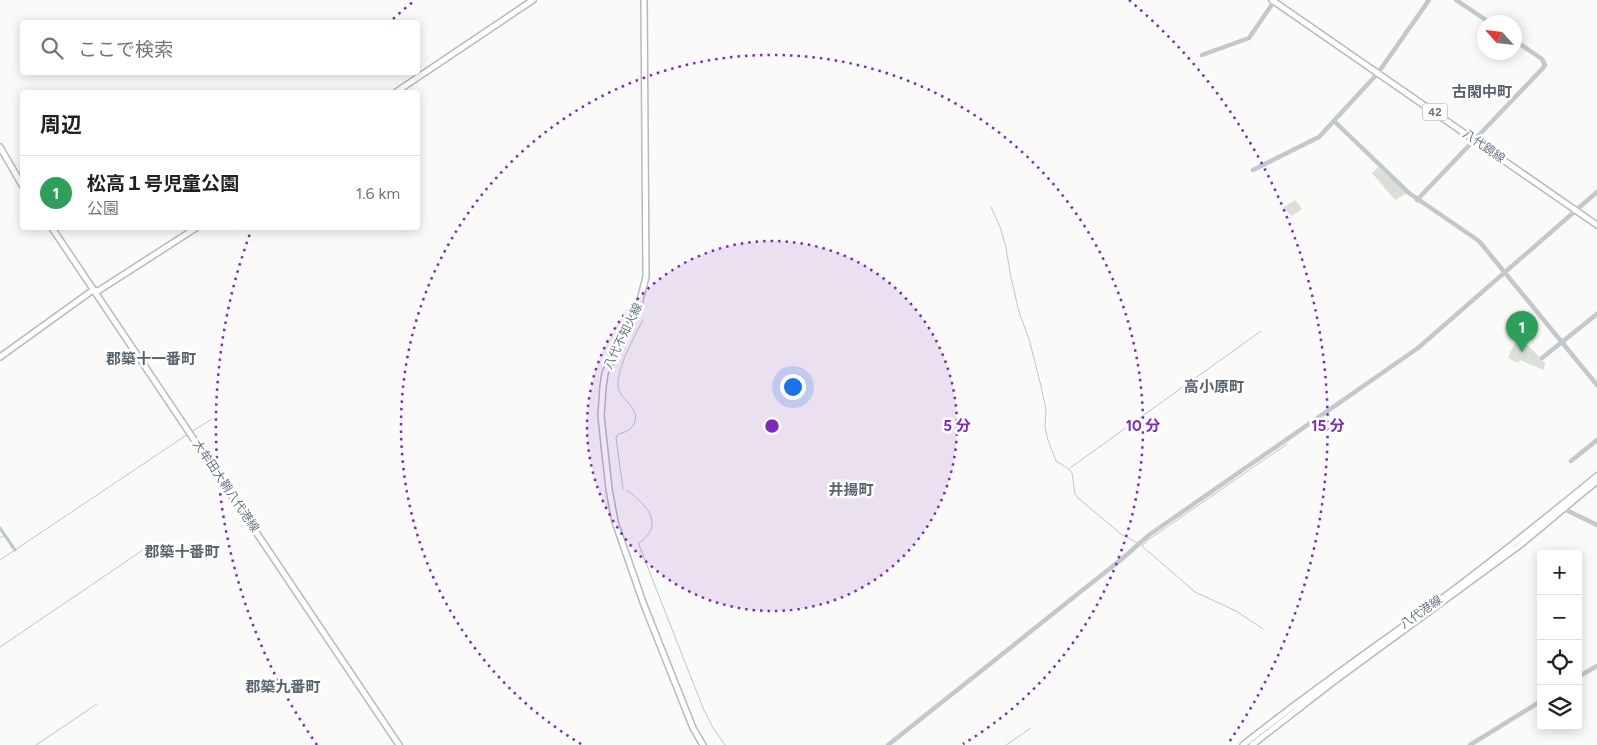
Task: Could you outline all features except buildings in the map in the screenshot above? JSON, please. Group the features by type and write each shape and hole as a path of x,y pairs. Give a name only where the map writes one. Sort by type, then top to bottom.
{"main road":[{"path":"399,90 533,0"},
{"name":"八代不知火線","path":"644,0 646,277 639,304 605,373 601,416 614,522 693,728 703,745"},
{"name":"八代鏡線","path":"1274,0 1597,225"},
{"path":"0,147 20,182"},
{"name":"大牟田大鞘八代港線","path":"53,230 399,745"},
{"path":"0,357 94,290 98,291 193,230"},
{"name":"八代港線","path":"1243,745 1479,570 1597,476"},
{"name":"八代港線","path":"1252,745 1520,546 1597,482"}],"street":[{"path":"1202,55 1248,38 1274,0"},
{"path":"1253,170 1316,140 1378,73 1429,0"},
{"path":"1456,0 1478,15"},
{"path":"1418,200 1543,68 1544,61 1522,45"},
{"path":"1334,121 1418,200 1479,241 1597,385"},
{"path":"888,745 1123,558 1149,535 1418,348 1504,271 1597,192"},
{"path":"1542,358 1597,314"},
{"path":"1570,461 1597,440"},
{"path":"1564,509 1597,525"},
{"path":"1582,675 1597,666"},
{"path":"1470,745 1537,703"}],"shaded area":[{"path":"1378,167 1407,193 1395,200 1372,173"},
{"path":"1295,200 1302,209 1292,216 1283,208"},
{"path":"1518,335 1545,363 1544,370 1520,360 1518,363 1508,358"}],"waterway":[{"path":"991,207 1006,247 1019,312 1029,339 1046,409 1045,428 1056,461 1072,473 1075,494 1078,498 1121,534 1137,543"},
{"path":"623,489 616,438 618,434 631,428 636,418 633,409 619,391 618,378 627,352 643,320"},
{"path":"1070,468 1261,331"},
{"path":"191,432 212,419"},
{"path":"0,560 188,434"},
{"path":"1263,629 1236,611 1195,592 1142,546 1287,444"},
{"path":"626,490 640,501 650,515 651,529 639,545 703,708 713,728 725,745"},
{"path":"0,528 15,550"},
{"path":"0,538 5,535"},
{"path":"0,647 140,552 150,542"},
{"path":"36,745 97,704"},
{"path":"1006,745 1031,728"}],"place":[{"name":"松高１号児童公園","path":"1522,352"}],"district":[{"name":"古閑中町","path":"1482,92"},
{"name":"郡築十一番町","path":"151,359"},
{"name":"高小原町","path":"1214,387"},
{"name":"井揚町","path":"851,490"},
{"name":"郡築十番町","path":"182,552"},
{"name":"郡築九番町","path":"283,687"}]}
